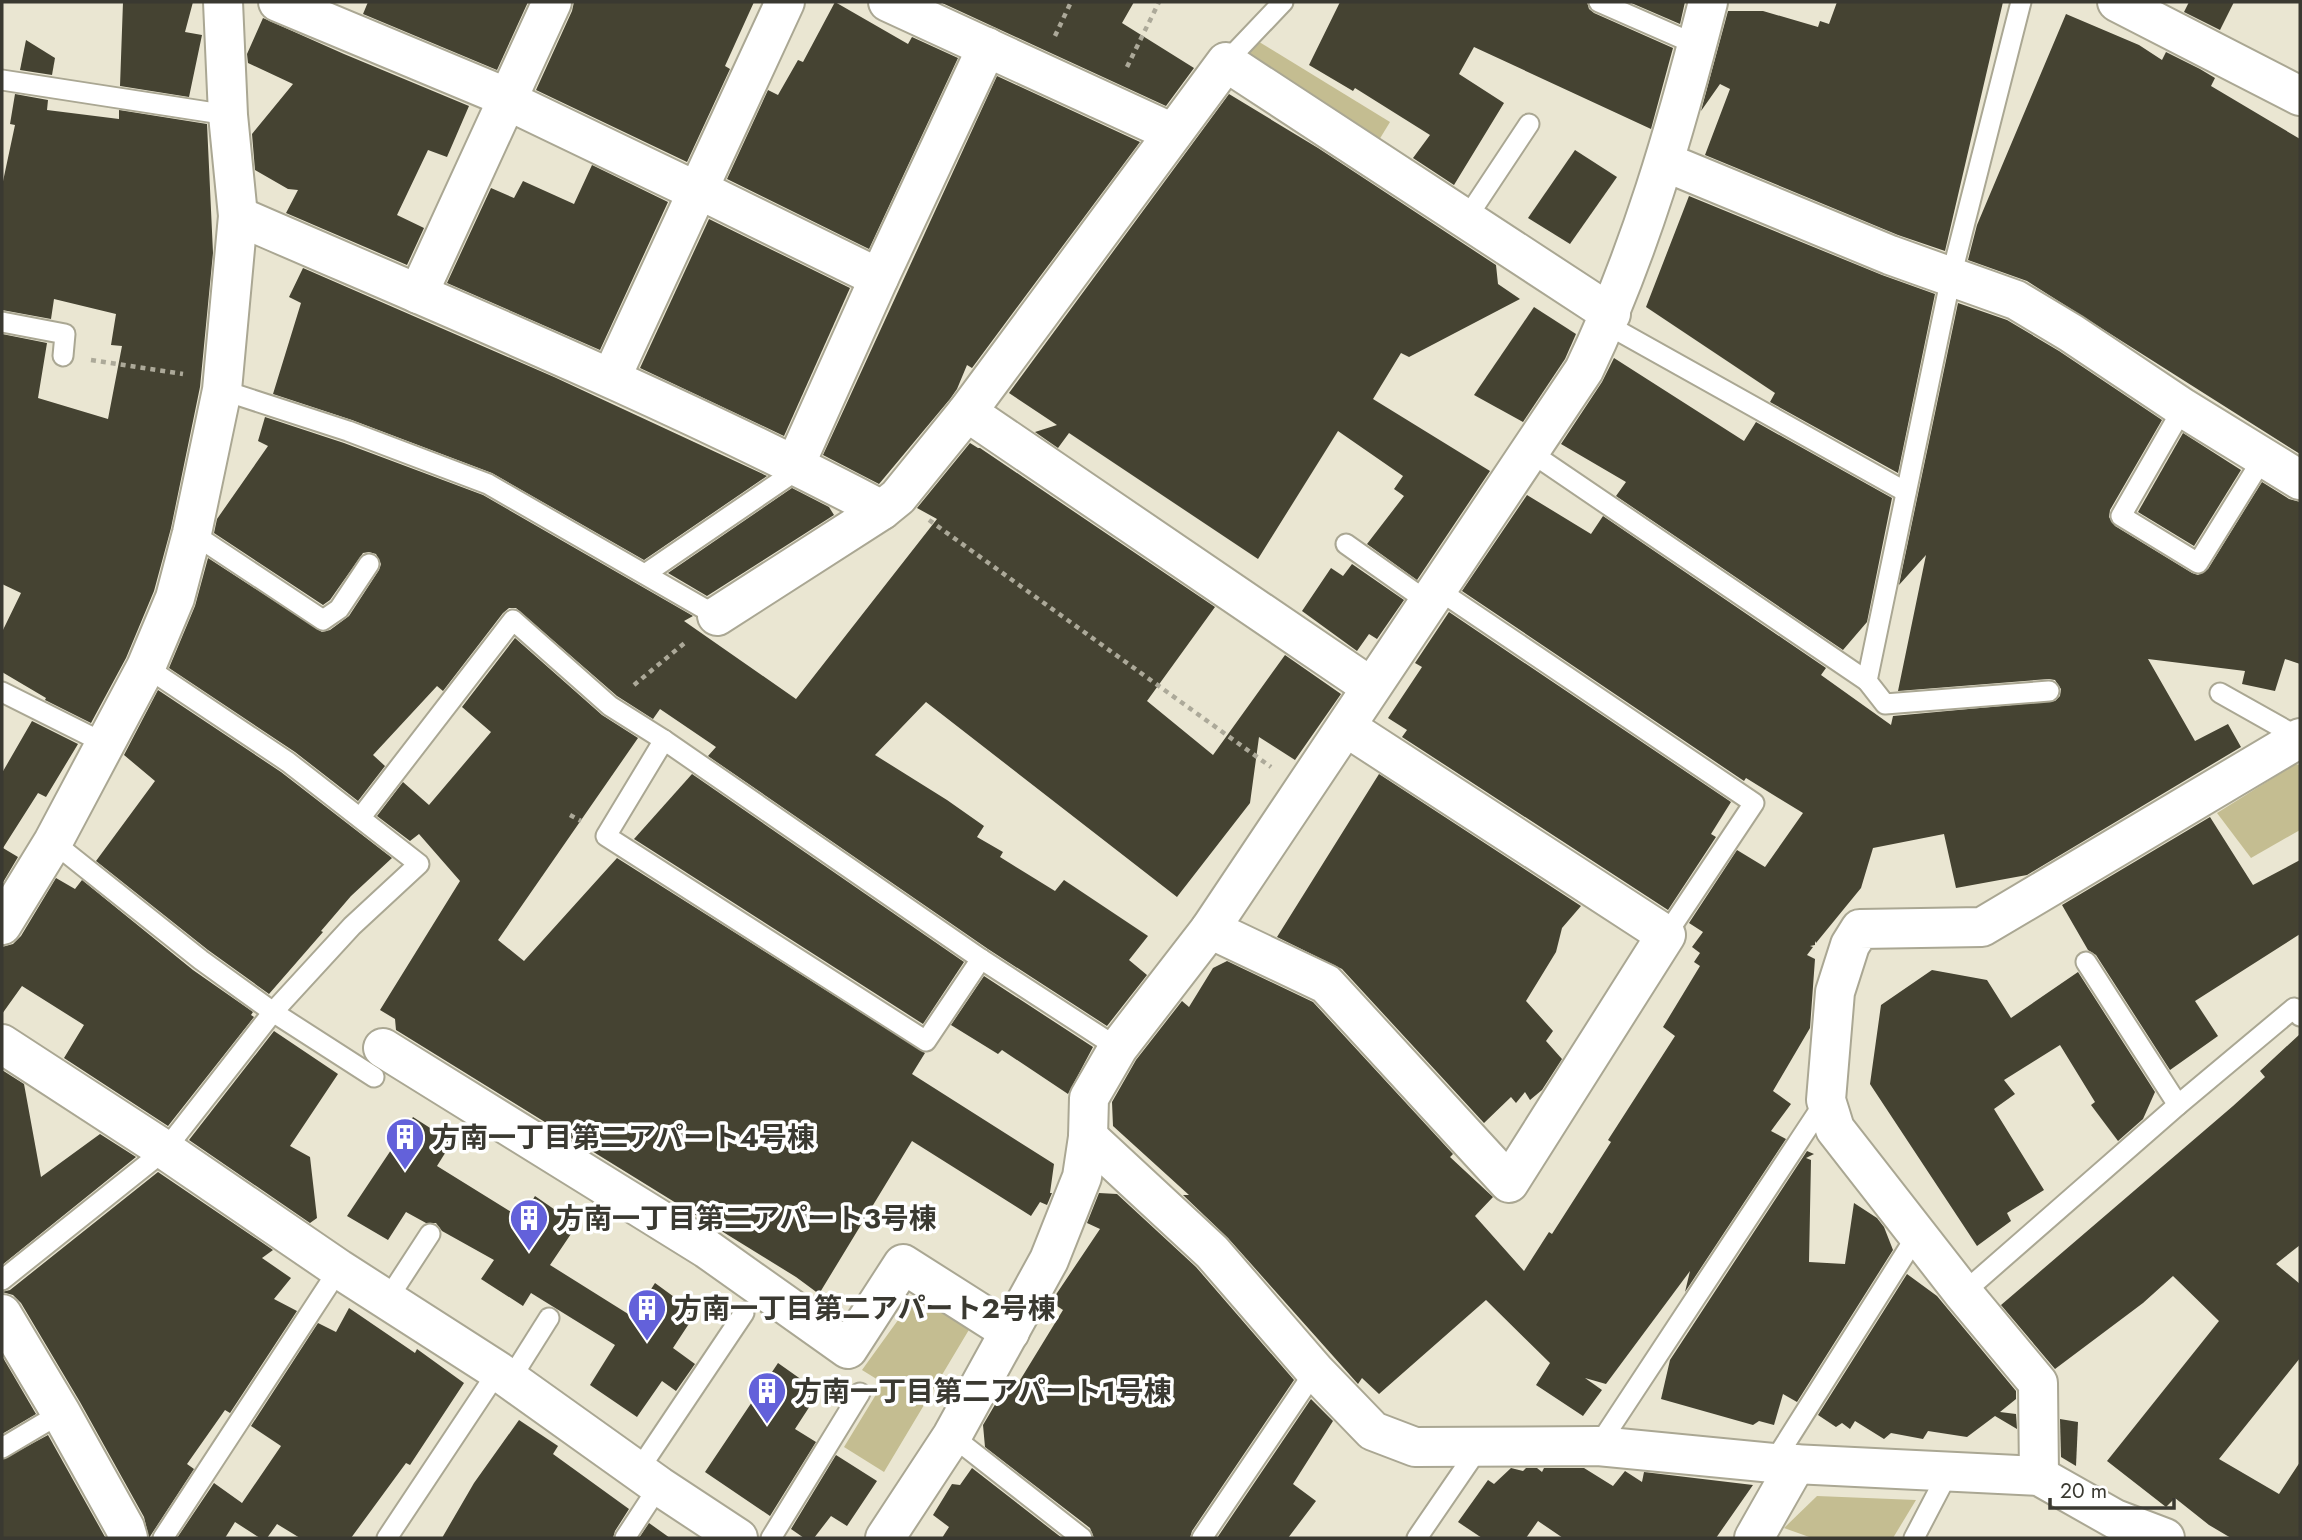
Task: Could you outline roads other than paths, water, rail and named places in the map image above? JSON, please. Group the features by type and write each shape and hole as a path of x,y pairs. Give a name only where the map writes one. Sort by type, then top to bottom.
{"street":[{"path":"2,925 52,842 146,667 175,598 192,533 222,385 238,216 228,115 223,2"},
{"path":"278,2 508,98 521,107 879,278"},
{"path":"418,294 552,2"},
{"path":"611,379 785,2"},
{"path":"888,2 1173,133"},
{"path":"885,1538 952,1436 1049,1260 1082,1177 1088,1137 1089,1098 1118,1048 1210,929 1584,370 1609,319 1665,162 1708,2"},
{"path":"2117,2 2162,12 2300,96"},
{"path":"795,465 987,47"},
{"path":"717,616 890,503 967,412 1226,62 1466,219 1609,319"},
{"path":"1665,162 1951,277 2016,300 2300,480"},
{"path":"238,216 611,379 795,465 890,503"},
{"path":"967,412 1371,687"},
{"path":"1210,929 1326,984 1509,1183 1666,935 1346,727"},
{"path":"2039,1476 2038,1383 1963,1293 1835,1129 1826,1100 1835,992 1850,944 1860,929 1982,927 2300,738"},
{"path":"2,1044 165,1150 339,1269 504,1375 648,1479 738,1538"},
{"path":"379,1063 707,1249 848,1349 903,1265 1010,1332"},
{"path":"1088,1137 1212,1252 1315,1371 1373,1431 1415,1447 1598,1446 1784,1464 2039,1476 2110,1528 2165,1538"},
{"path":"2,1314 61,1413 128,1538"},
{"path":"1754,1538 1784,1464"}],"lane":[{"path":"1226,62 1283,2"},
{"path":"1600,2 1697,45"},
{"path":"1867,681 1951,277 2021,2"},
{"path":"2,80 228,115"},
{"path":"1466,219 1529,124"},
{"path":"1609,319 1906,492"},
{"path":"2,322 65,334 63,356"},
{"path":"222,385 488,484 717,616"},
{"path":"2183,408 2121,516 2198,563 2263,458"},
{"path":"1530,452 1867,681 1885,704 2049,691"},
{"path":"645,574 787,477 795,465"},
{"path":"192,533 323,620 339,609 369,564"},
{"path":"1346,544 1433,596 1754,803 1666,935"},
{"path":"361,817 513,620 610,705 981,959 1118,1048"},
{"path":"2,1280 165,1150 273,1012 352,926 419,864 288,762 146,667"},
{"path":"2,692 106,744"},
{"path":"2220,693 2300,738"},
{"path":"664,740 606,836 926,1041 981,959"},
{"path":"52,842 201,960 273,1012 379,1063"},
{"path":"2086,962 2178,1105"},
{"path":"1963,1293 2178,1105 2294,1009 2300,1016"},
{"path":"1598,1446 1826,1100"},
{"path":"387,1300 430,1234"},
{"path":"1784,1464 1917,1235"},
{"path":"163,1538 339,1269"},
{"path":"625,1538 648,1479 744,1313"},
{"path":"387,1538 504,1375 549,1318"},
{"path":"1202,1538 1315,1371"},
{"path":"771,1538 860,1393"},
{"path":"2,1448 61,1413"},
{"path":"952,1436 1082,1538"},
{"path":"1428,1535 1481,1445"},
{"path":"1914,1538 1949,1471"}],"place":[{"name":"方南一丁目第二アパート4号棟","path":"405,1171"},
{"name":"方南一丁目第二アパート3号棟","path":"529,1252"},
{"name":"方南一丁目第二アパート2号棟","path":"647,1342"},
{"name":"方南一丁目第二アパート1号棟","path":"767,1425"}]}
